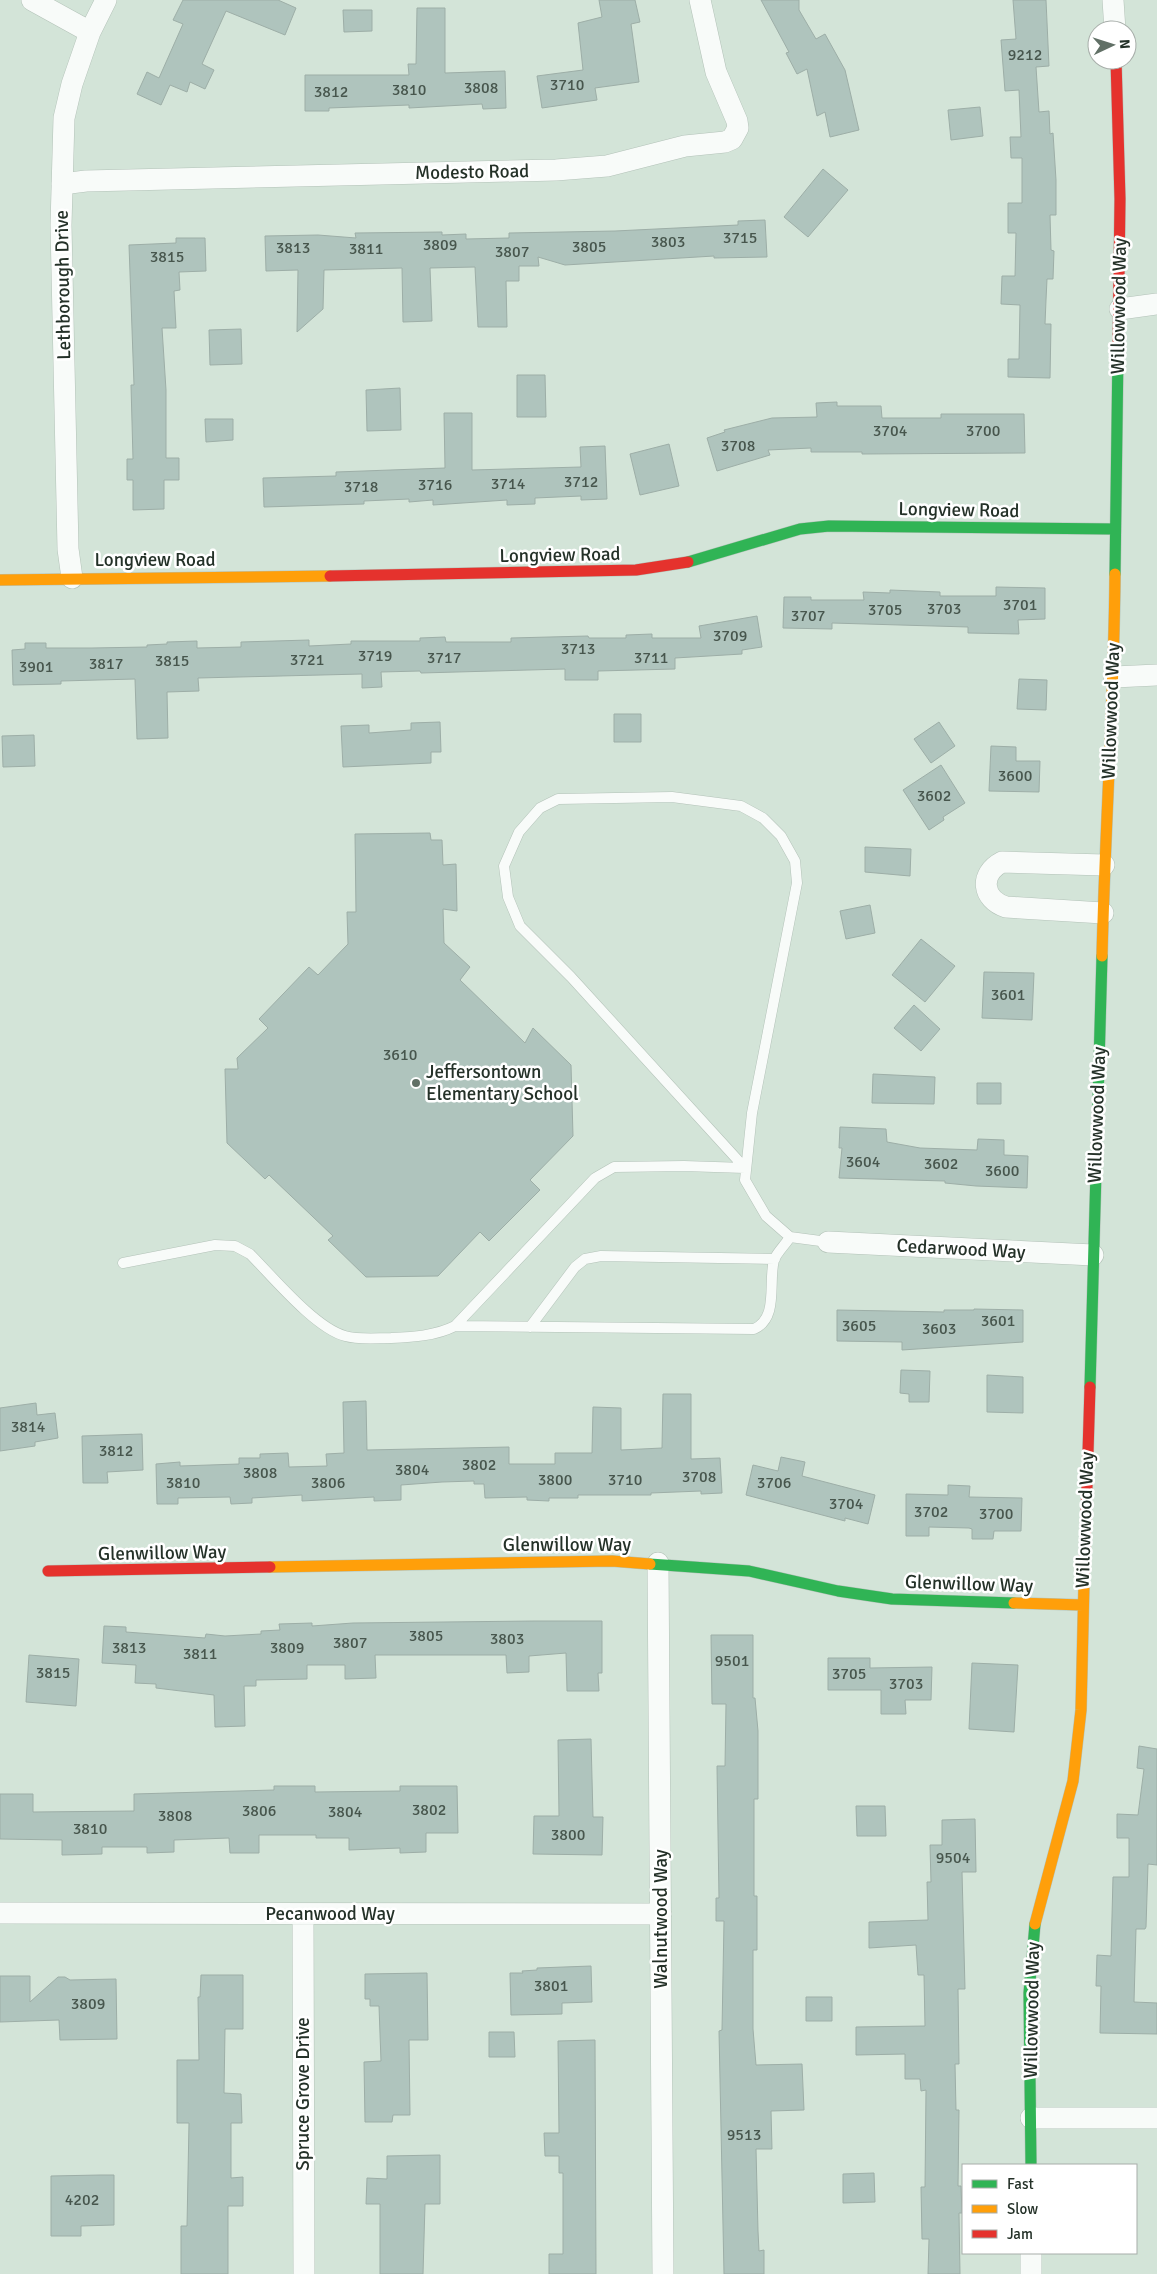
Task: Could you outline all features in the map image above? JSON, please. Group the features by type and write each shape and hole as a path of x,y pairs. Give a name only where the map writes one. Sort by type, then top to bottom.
{"street":[{"path":"32,0 90,32"},
{"name":"Lethborough Drive","path":"72,578 68,549 61,225 64,118 72,84 90,32 106,0"},
{"name":"Modesto Road","path":"62,184 86,181 556,170 608,166 685,146 725,142 732,139 738,128 737,121 716,72 700,0"},
{"path":"1113,0 1114,20"},
{"name":"Willowwood Way","path":"1031,2164 1028,1993 1034,1929 1073,1781 1081,1710 1104,865 1114,677 1114,529 1120,309 1120,190 1116,70"},
{"path":"1120,309 1157,304"},
{"name":"Longview Road","path":"0,580 449,575 636,570 679,565 800,529 829,526 1114,529"},
{"path":"1114,677 1157,676"},
{"path":"1103,913 1006,907 992,900 986,886 990,871 1002,862 1104,865"},
{"name":"Cedarwood Way","path":"828,1242 1094,1255"},
{"name":"Glenwillow Way","path":"48,1571 612,1561 749,1571 838,1591 892,1599 1083,1605"},
{"name":"Walnutwood Way","path":"658,1563 663,2274"},
{"name":"Pecanwood Way","path":"0,1912 661,1914"},
{"name":"Spruce Grove Drive","path":"303,1914 304,2274"},
{"path":"1031,2118 1157,2118"},
{"path":"1031,2254 1031,2274"}],"lane":[{"path":"745,1168 571,977 520,926 508,897 504,866 519,832 540,808 558,799 672,797 741,806 764,818 781,836 794,862 797,883 752,1113 745,1180 766,1216 790,1237 828,1242"},
{"path":"123,1263 215,1245 235,1246 250,1254 328,1330 346,1337 403,1338 440,1333 455,1326 595,1178 614,1167 684,1166 745,1168"},
{"path":"455,1326 754,1329 765,1321 770,1310 774,1259 790,1237"},
{"path":"530,1327 575,1267 585,1259 611,1256 774,1259"}],"building":[{"path":"183,0 278,0 296,8 285,35 226,11 202,64 214,70 205,89 190,82 187,92 170,85 161,105 137,94 147,72 159,78 183,24 173,20"},
{"path":"599,0 635,0 640,22 631,24 639,82 595,88 597,100 542,108 537,76 583,70 578,23 602,17"},
{"path":"761,0 799,0 799,10 816,39 825,34 845,70 859,130 830,137 825,112 817,116 807,69 797,74 786,53 789,52"},
{"path":"1013,0 1046,0 1049,66 1036,67 1039,112 1049,111 1050,134 1053,133 1056,180 1056,215 1050,215 1051,250 1054,251 1053,279 1047,279 1045,324 1051,324 1050,378 1008,377 1008,359 1019,359 1020,305 1001,304 1002,276 1015,276 1016,233 1008,233 1008,203 1022,203 1022,158 1011,158 1010,137 1021,137 1019,90 1005,91 1001,40 1016,39"},
{"path":"417,8 445,8 445,73 505,71 506,108 483,109 482,104 409,108 409,105 329,108 329,111 305,111 305,75 409,75 408,64 416,64"},
{"path":"343,10 372,10 372,31 344,32"},
{"path":"980,107 983,136 951,140 948,110"},
{"path":"823,169 848,190 808,237 784,217"},
{"path":"765,220 767,257 714,258 714,256 565,265 538,257 539,266 519,266 519,281 506,281 507,327 478,327 475,267 430,268 432,321 403,322 402,268 324,270 323,309 297,332 298,270 266,271 265,236 318,235 356,238 355,233 442,232 442,235 466,234 466,239 509,238 509,233 615,231 738,225 738,221"},
{"path":"176,238 205,238 206,271 179,272 180,290 174,291 176,328 162,328 166,390 166,458 179,458 179,480 164,480 164,509 133,510 133,480 127,480 127,459 133,459 131,385 134,385 129,245 176,243"},
{"path":"241,329 242,364 210,365 209,330"},
{"path":"517,375 545,375 546,417 517,417"},
{"path":"400,388 401,430 367,431 366,390"},
{"path":"837,402 837,406 881,406 882,418 941,418 941,414 1024,414 1025,453 862,454 862,452 811,452 811,448 768,450 770,455 717,471 707,438 725,432 724,430 772,418 817,417 816,403"},
{"path":"444,413 472,413 472,470 581,467 580,447 605,446 607,499 581,500 581,496 535,498 535,504 507,505 507,500 433,505 433,500 409,502 409,499 364,501 364,504 264,507 263,478 336,476 336,472 445,468"},
{"path":"205,419 233,419 233,440 206,442"},
{"path":"669,444 679,486 640,495 630,454"},
{"path":"996,587 1045,588 1045,619 1018,620 1019,634 968,633 968,627 832,623 832,629 783,628 784,597 811,597 811,600 864,600 863,592 890,593 890,590 940,592 940,596 996,596"},
{"path":"757,616 762,647 742,650 742,654 675,658 675,669 598,671 598,680 565,680 565,669 421,673 420,671 381,672 382,687 362,688 362,674 198,678 199,691 167,692 168,738 137,739 135,679 61,681 61,684 13,685 12,650 25,649 25,643 46,643 46,648 92,648 147,647 147,645 167,644 167,642 197,641 197,648 241,647 241,642 309,640 309,646 351,644 351,641 420,641 420,638 445,637 446,642 511,642 511,638 588,636 589,638 626,638 626,635 652,634 652,638 701,638 699,626"},
{"path":"1019,679 1047,680 1046,710 1017,709"},
{"path":"614,714 641,714 641,742 614,742"},
{"path":"440,722 441,752 431,752 431,763 343,767 341,726 369,725 369,733 411,730 411,723"},
{"path":"939,722 955,746 931,763 914,739"},
{"path":"34,735 35,766 3,767 2,736"},
{"path":"991,746 1016,747 1016,761 1040,761 1039,792 989,791"},
{"path":"941,765 965,803 943,817 944,820 929,830 903,790"},
{"path":"430,833 431,840 442,840 443,865 456,864 457,911 443,909 444,943 470,967 460,980 525,1043 533,1028 571,1065 573,1136 530,1180 540,1190 489,1241 480,1232 438,1276 366,1277 328,1240 333,1236 269,1175 265,1179 227,1143 225,1069 238,1069 237,1058 268,1028 259,1019 309,967 318,975 348,944 347,912 356,912 355,834"},
{"path":"865,847 911,849 910,876 865,872"},
{"path":"870,905 875,933 846,939 840,911"},
{"path":"921,939 955,966 925,1002 892,975"},
{"path":"984,972 1034,973 1032,1020 982,1018"},
{"path":"914,1005 940,1029 921,1051 894,1028"},
{"path":"873,1074 935,1077 934,1104 872,1103"},
{"path":"977,1083 1001,1083 1001,1104 977,1104"},
{"path":"840,1127 886,1129 887,1142 920,1148 977,1150 978,1139 1004,1140 1004,1155 1028,1156 1027,1188 976,1186 945,1183 945,1181 839,1178 842,1148 839,1148"},
{"path":"837,1310 944,1312 944,1310 1023,1310 1023,1342 902,1350 902,1342 837,1341"},
{"path":"901,1370 930,1371 929,1402 909,1402 909,1394 900,1393"},
{"path":"987,1375 1023,1377 1023,1413 987,1412"},
{"path":"663,1394 691,1394 691,1459 720,1458 722,1493 701,1494 701,1491 651,1493 651,1495 578,1495 578,1498 549,1498 549,1501 527,1500 527,1497 485,1498 484,1484 474,1484 474,1481 401,1485 401,1500 374,1501 374,1497 302,1501 302,1495 252,1498 252,1503 231,1504 230,1497 178,1498 178,1504 157,1504 156,1464 180,1462 180,1466 239,1464 239,1458 260,1458 260,1454 288,1453 289,1467 327,1466 326,1454 344,1453 343,1402 366,1401 367,1450 509,1447 509,1464 555,1464 555,1453 592,1453 593,1407 621,1408 621,1450 662,1448"},
{"path":"36,1403 37,1415 55,1413 58,1438 35,1442 35,1446 0,1451 0,1408"},
{"path":"142,1434 143,1470 107,1472 108,1483 83,1483 82,1436"},
{"path":"781,1457 805,1462 802,1476 875,1495 868,1524 845,1518 845,1521 746,1495 753,1465 778,1471"},
{"path":"948,1485 970,1486 969,1497 1022,1498 1021,1531 994,1531 993,1539 972,1539 972,1529 969,1528 929,1527 929,1536 906,1536 906,1494 948,1495"},
{"path":"602,1621 602,1673 598,1673 599,1691 567,1691 566,1653 529,1656 529,1672 507,1673 506,1655 375,1655 376,1678 345,1679 345,1665 307,1665 307,1679 256,1680 256,1686 244,1686 245,1726 215,1727 214,1695 156,1688 156,1684 135,1683 136,1665 102,1663 104,1626 126,1627 126,1632 205,1638 206,1634 225,1636 261,1634 261,1631 280,1630 279,1624 312,1623 312,1626 353,1623"},
{"path":"711,1635 753,1635 753,1698 755,1698 758,1731 758,1799 754,1799 754,1896 757,1896 757,1950 753,1950 753,2029 756,2065 802,2064 804,2110 771,2111 772,2149 756,2149 759,2251 764,2250 764,2274 724,2274 719,2031 722,2030 724,1921 716,1921 716,1898 719,1898 717,1766 725,1766 726,1704 712,1704"},
{"path":"29,1655 79,1659 76,1706 26,1702"},
{"path":"828,1658 870,1658 870,1668 932,1667 931,1700 905,1700 906,1714 881,1714 881,1690 828,1690"},
{"path":"972,1663 1018,1665 1014,1732 969,1729"},
{"path":"591,1739 593,1817 603,1817 602,1855 533,1854 534,1816 559,1816 558,1740"},
{"path":"1139,1746 1157,1749 1157,1865 1148,1864 1146,1927 1145,1929 1136,1929 1134,2002 1157,2003 1157,2034 1100,2033 1101,1986 1096,1986 1097,1955 1111,1956 1113,1877 1129,1877 1129,1838 1117,1838 1117,1814 1138,1815 1144,1769 1137,1768"},
{"path":"274,1786 315,1786 315,1792 400,1791 400,1786 457,1786 458,1833 426,1833 426,1852 400,1853 400,1848 349,1850 349,1838 316,1838 316,1835 259,1835 259,1853 230,1853 229,1838 174,1840 174,1852 147,1853 147,1847 102,1847 102,1854 62,1855 62,1840 0,1839 0,1794 33,1794 33,1812 134,1811 134,1794 274,1790"},
{"path":"856,1806 885,1806 886,1836 857,1836"},
{"path":"975,1819 976,1872 962,1872 965,1989 958,1989 959,2064 955,2064 956,2110 959,2110 958,2186 961,2186 962,2213 959,2213 960,2274 928,2274 929,2239 922,2239 921,2187 925,2187 926,2090 921,2091 920,2079 905,2079 905,2054 856,2055 856,2027 925,2026 924,1975 918,1975 916,1945 869,1948 869,1922 928,1920 927,1882 931,1882 930,1845 942,1845 942,1820"},
{"path":"591,1966 592,2002 562,2003 562,2014 511,2015 510,1973 523,1973 522,1971 537,1970 537,1968"},
{"path":"427,1973 428,2040 409,2040 410,2115 393,2115 392,2122 365,2122 364,2062 381,2061 379,2006 370,2006 370,1999 365,1999 365,1974"},
{"path":"201,1975 243,1975 243,2029 225,2029 224,2093 241,2094 242,2123 231,2123 231,2178 243,2177 243,2206 228,2206 228,2274 181,2274 181,2226 187,2226 189,2123 177,2123 177,2060 199,2060 198,1997 200,1997"},
{"path":"0,1976 30,1976 30,2002 58,1977 65,1977 70,1980 116,1979 117,2039 60,2040 59,2020 0,2022"},
{"path":"806,1997 832,1997 832,2021 806,2021"},
{"path":"489,2032 514,2032 515,2057 489,2057"},
{"path":"595,2040 596,2274 549,2274 549,2254 563,2254 563,2173 559,2173 559,2156 545,2156 544,2133 559,2133 558,2041"},
{"path":"440,2155 440,2204 425,2204 423,2274 380,2274 380,2204 366,2204 367,2178 387,2179 387,2156"},
{"path":"874,2173 875,2202 843,2203 843,2174"},
{"path":"114,2175 114,2225 81,2226 81,2236 51,2236 51,2176"}],"traffic: fast":[{"path":"1115,574 1118,352"},
{"path":"688,562 800,529 829,526 1114,529"},
{"path":"1090,1387 1102,956"},
{"path":"650,1564 749,1571 838,1591 892,1599 1014,1603"},
{"path":"1031,2164 1029,1993 1035,1924"}],"traffic: slow":[{"path":"1102,956 1115,574"},
{"path":"0,580 330,576"},
{"path":"270,1567 612,1561 650,1564"},
{"path":"1035,1924 1073,1781 1081,1710 1084,1583"},
{"path":"1014,1603 1083,1605"}],"traffic: jam":[{"path":"1116,70 1120,199 1118,352"},
{"path":"330,576 636,570 688,562"},
{"path":"1084,1583 1090,1387"},
{"path":"48,1571 270,1567"}],"place":[{"name":"Jeffersontown Elementary School","path":"416,1083"}]}
